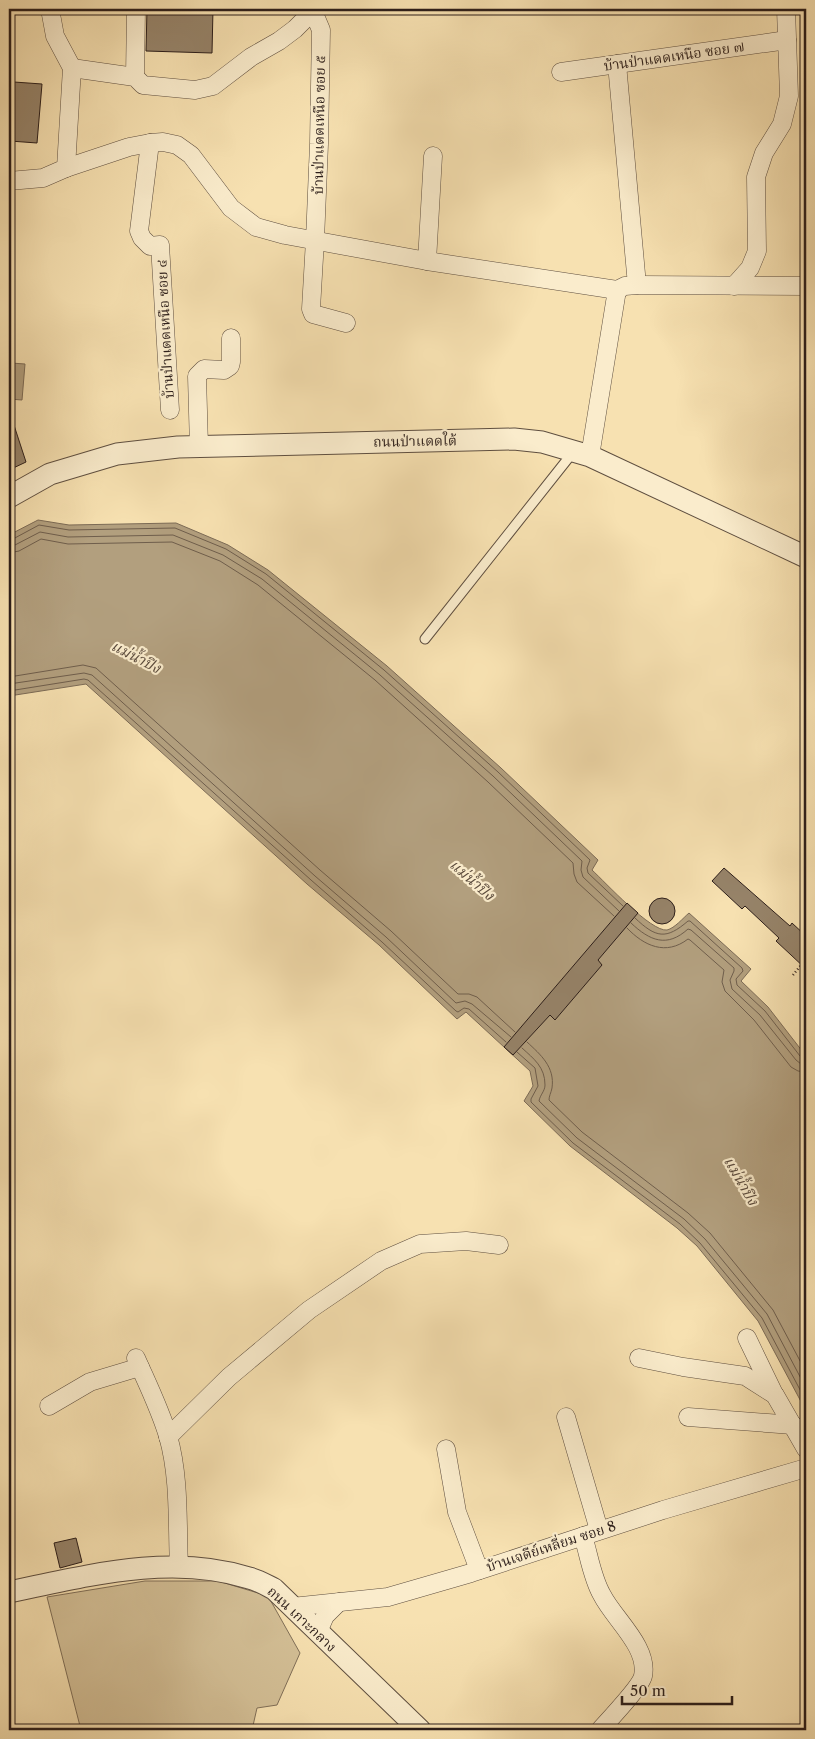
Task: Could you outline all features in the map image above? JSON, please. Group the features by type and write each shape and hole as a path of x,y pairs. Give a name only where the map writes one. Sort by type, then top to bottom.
{"street":[{"path":"50,9 55,36 72,68 66,168"},
{"path":"136,9 139,81"},
{"path":"734,286 750,268 757,251 756,177 764,153 782,124 789,96 786,9"},
{"path":"72,68 195,90 213,86 252,57 279,41 314,10"},
{"name":"บ้านป่าแดดเหนือ ซอย ๕","path":"314,10 321,30 315,240 310,309 313,314 320,317 346,324"},
{"name":"บ้านป่าแดดเหนือ ซอย ๗","path":"561,72 787,40"},
{"path":"618,64 637,285"},
{"path":"9,181 43,178 66,168 130,147 163,142 177,145 191,155 231,208 256,227 285,235 427,261 616,290 625,286 637,285 806,286"},
{"name":"บ้านป่าแดดเหนือ ซอย ๔","path":"150,143 139,231 142,238 150,246 160,245 170,410"},
{"path":"427,261 434,156"},
{"path":"582,453 616,290"},
{"path":"199,447 197,376 206,369 224,370 230,366 232,362 231,338"},
{"name":"ถนนป่าแดดใต้","path":"9,497 50,474 117,454 199,447 514,439 542,442 582,453 806,557"},
{"path":"168,1438 229,1377 309,1310 381,1261 420,1244 466,1240 499,1245"},
{"path":"747,1338 775,1395 806,1449"},
{"path":"639,1358 683,1367 745,1376 775,1395"},
{"path":"49,1406 90,1382 138,1362 162,1417 175,1469 179,1567"},
{"path":"566,1417 591,1533 602,1595 633,1640 643,1661 643,1677 600,1730"},
{"path":"688,1417 793,1425"},
{"path":"446,1448 457,1512 479,1570"},
{"name":"บ้านเจดีย์เหลี่ยม ซอย 8","path":"292,1607 388,1597 806,1468"},
{"name":"ถนน เกาะกลาง","path":"9,1592 97,1574 158,1567 204,1568 251,1578 274,1589 420,1730"},
{"path":"318,1632 325,1616 339,1602"}],"lane":[{"path":"425,639 582,453"}],"path":[{"path":"793,975 802,964"}],"shaded area":[{"path":"145,1581 218,1581 268,1596 300,1653 277,1705 257,1708 252,1730 81,1730 47,1597"}],"water":[{"path":"11,363 25,364 22,400 9,399"},
{"name":"แม่น้ำปิง","path":"38,520 69,525 176,523 228,545 268,570 387,666 501,768 598,860 592,870 640,915 650,923 667,930 676,925 689,913 751,969 741,981 768,1007 806,1056 806,1411 758,1321 697,1246 677,1228 570,1146 524,1101 533,1086 530,1071 466,1012 457,1019 379,945 307,884 86,684 9,696 9,535"}],"building":[{"path":"147,9 213,9 212,53 146,51"},
{"path":"14,82 42,84 37,143 10,141"},
{"path":"11,416 26,462 9,470 9,417"},
{"path":"724,868 790,926 792,923 806,936 806,969 776,941 779,938 745,906 742,909 712,881"},
{"path":"662,898 671,902 675,911 671,920 662,924 653,920 649,911 653,902"},
{"path":"627,903 638,913 598,960 602,965 555,1020 550,1015 513,1055 504,1047"},
{"path":"76,1538 82,1562 60,1568 54,1543"}]}
